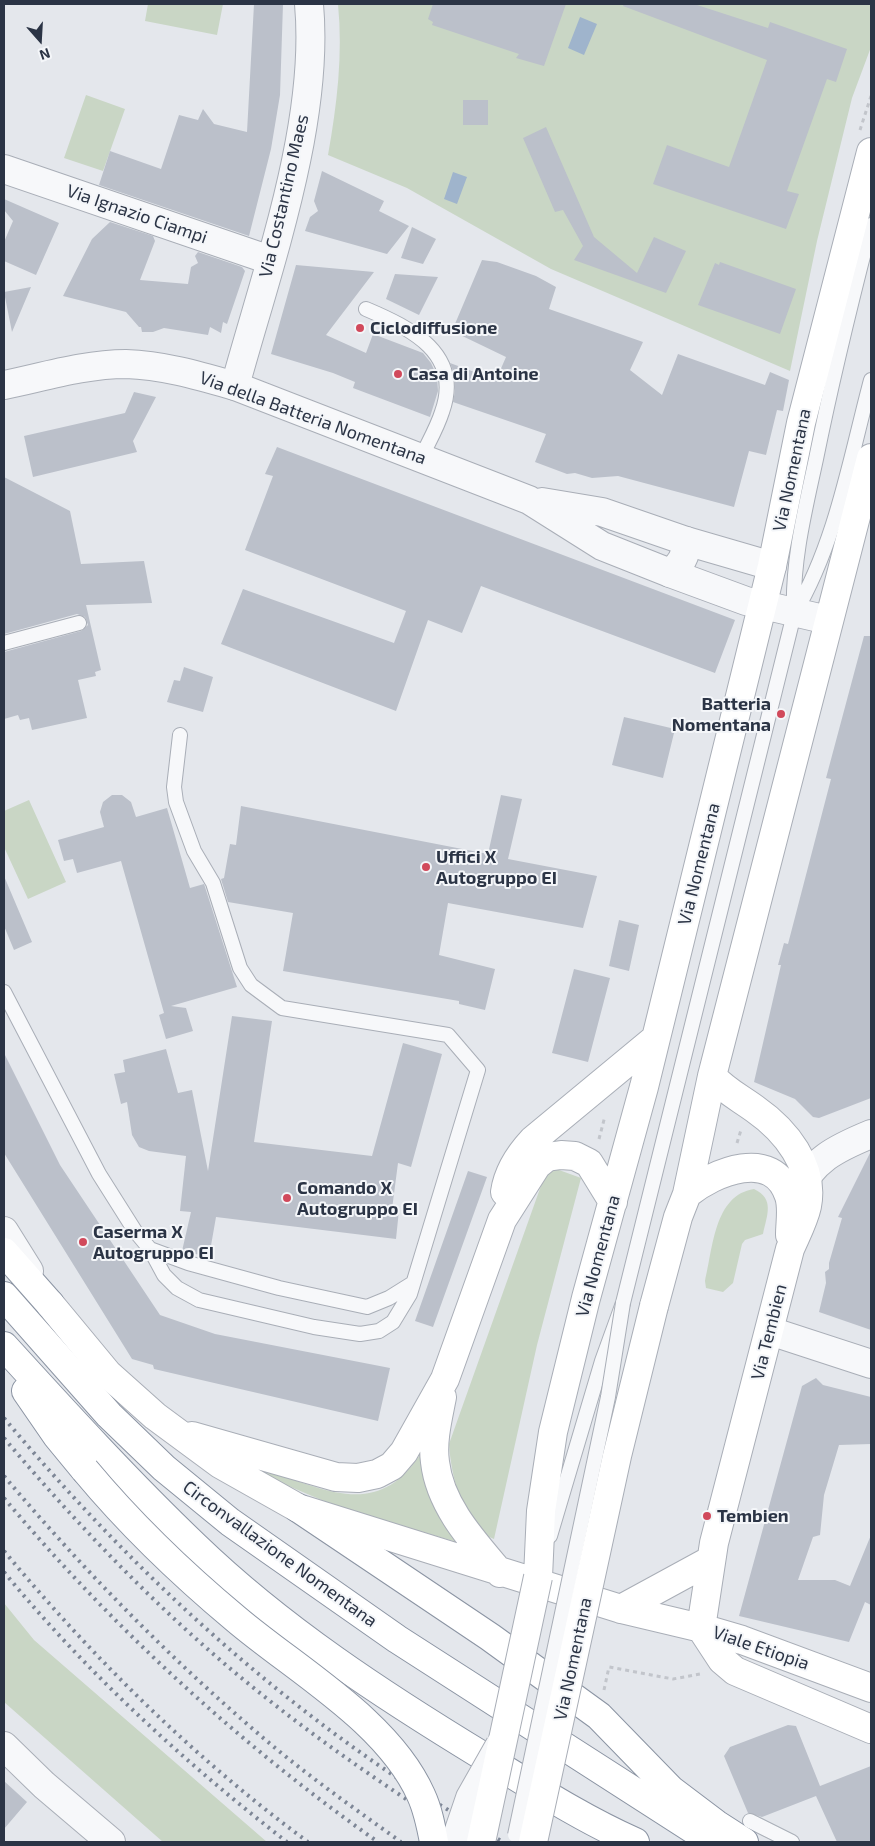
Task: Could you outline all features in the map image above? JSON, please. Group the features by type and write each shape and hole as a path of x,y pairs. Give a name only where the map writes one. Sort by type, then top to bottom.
{"main road":[{"name":"Via Nomentana","path":"481,1842 538,1577 539,1529 548,1458 586,1298 655,1039 772,566 801,423 871,152"},
{"name":"Via Nomentana","path":"533,1842 615,1465 654,1306 678,1217 687,1194 712,1076 871,458"},
{"path":"502,1220 507,1179 526,1147 655,1039"},
{"name":"Via Tembien","path":"701,1628 711,1560 790,1249 807,1206 809,1185 806,1174 791,1145 766,1118 725,1089 712,1076"},
{"path":"176,1432 336,1477 369,1476 388,1469 401,1456 444,1380 502,1220 537,1165 555,1155 575,1156 589,1162 613,1202"},
{"path":"687,1194 712,1176 725,1171 745,1168 764,1170 778,1178 786,1190 791,1205 790,1249"},
{"path":"4,1252 108,1374 154,1416 220,1464 298,1508 490,1637 599,1716 671,1790 716,1824 747,1831"},
{"name":"Circonvallazione Nomentana","path":"4,1296 109,1415 164,1468 205,1502 259,1543 389,1633 595,1768 713,1842"},
{"name":"Circonvallazione Nomentana","path":"4,1346 135,1487 195,1546 257,1600 417,1716 586,1817 635,1842"},
{"path":"4,1358 57,1436 129,1519 202,1590 378,1734 405,1767 417,1787 426,1808 434,1842"},
{"path":"444,1380 434,1450 438,1478 455,1515 500,1573"},
{"path":"298,1508 621,1610 701,1628"},
{"path":"621,1610 711,1560"},
{"name":"Viale Etiopia","path":"701,1628 722,1660 735,1671 871,1729"},
{"name":"Viale Etiopia","path":"701,1628 871,1688"}],"street":[{"name":"Via Costantino Maes","path":"236,386 285,205 304,110 310,48 309,4"},
{"name":"Via Ignazio Ciampi","path":"4,169 270,260"},
{"name":"Via della Batteria Nomentana","path":"4,385 78,370 125,364 174,370 236,386 529,500 602,546 670,573 762,605 794,614 828,620"},
{"name":"Via della Batteria Nomentana","path":"529,500 602,512 686,541 772,566"},
{"path":"670,573 682,560 686,550 686,541"},
{"path":"791,1145 825,1145 862,1138"},
{"path":"790,1220 796,1196 806,1174 826,1157 862,1138"},
{"path":"4,1231 50,1304"},
{"path":"770,1331 871,1364"},
{"name":"Via Nomentana","path":"455,1842 470,1798 502,1741"},
{"path":"4,1746 44,1785 110,1842"}],"lane":[{"name":"Via Nomentana","path":"514,1842 604,1416 624,1303 794,614 795,573 803,517 871,225"},
{"path":"366,309 391,319 428,345 441,358 445,369 446,391 442,412 422,458"},
{"name":"Via Nomentana","path":"794,614 816,575 827,546 871,380"},
{"path":"4,643 79,623"},
{"path":"4,992 99,1174 135,1231 150,1248 164,1275 177,1288 198,1300 314,1327 360,1334 379,1331 393,1322 410,1294 478,1070 448,1035 282,1008 251,985 240,968 213,883 194,851 178,811 174,787 180,735"},
{"path":"150,1248 188,1263 279,1288 366,1307 389,1298 413,1283"},
{"name":"Via Nomentana","path":"538,1577 602,1361 624,1303"},
{"path":"747,1831 792,1842"}],"path":[{"path":"736,1148 742,1124"},
{"path":"599,1716 609,1667 680,1679 703,1673 722,1660"}],"green space":[{"path":"148,4 223,4 217,35 145,21"},
{"path":"338,4 871,4 871,47 852,98 817,241 790,371 551,269 407,188 328,155 338,80 340,42"},
{"path":"86,95 125,109 103,171 64,158"},
{"path":"29,800 66,882 28,899 4,847 4,811"},
{"path":"548,1166 581,1178 537,1345 494,1539 483,1533 466,1512 460,1499 452,1470 449,1444"},
{"path":"754,1189 765,1198 768,1208 763,1234 745,1240 742,1244 733,1283 723,1292 706,1288 705,1281 713,1239 723,1212 731,1201 741,1193"},
{"path":"423,1450 460,1543 338,1507 265,1476 267,1471 333,1492 371,1493 389,1486 407,1472"},
{"path":"4,1603 34,1640 267,1842 163,1842 4,1702"}],"water":[{"path":"580,17 597,24 584,55 568,48"},
{"path":"453,172 467,177 457,204 444,199"}],"building":[{"path":"254,4 283,4 280,95 271,149 249,236 99,185 110,151 161,169 179,115 198,120 203,109 214,124 247,132"},
{"path":"433,4 566,4 544,66 516,58 519,54 432,25 433,22 428,19"},
{"path":"624,4 694,4 768,28 770,22 847,49 836,82 827,79 787,191 799,194 786,229 653,184 667,145 729,167 767,60 623,6"},
{"path":"463,100 488,100 488,125 463,125"},
{"path":"546,127 594,237 637,273 654,237 686,251 666,293 574,260 583,246 563,210 555,212 523,138"},
{"path":"322,171 384,201 379,211 409,226 387,254 305,231 310,217 318,211 314,201"},
{"path":"4,199 59,223 36,275 4,261 4,242 13,221 4,210"},
{"path":"110,222 153,236 155,241 140,280 188,284 191,267 198,263 195,256 198,252 242,267 245,271 227,324 223,322 221,333 210,327 208,335 164,328 153,332 142,332 141,327 126,312 63,296 92,239"},
{"path":"412,227 436,239 423,264 401,258"},
{"path":"482,260 497,262 536,276 556,287 549,309 643,342 630,370 662,395 678,354 765,385 770,372 789,380 783,411 777,410 766,455 749,451 734,507 618,476 592,478 575,473 567,474 535,462 546,434 453,402 455,391 454,373 450,363 496,380 506,357 452,331"},
{"path":"720,262 796,289 780,334 698,305 715,263 719,265"},
{"path":"296,265 374,272 326,335 366,353 373,334 423,353 431,363 437,376 438,391 430,417 353,388 355,382 333,373 271,354"},
{"path":"395,274 438,277 419,315 386,299"},
{"path":"31,287 12,332 4,292"},
{"path":"134,392 156,397 133,441 137,452 33,477 24,436 125,413"},
{"path":"277,447 735,620 715,673 481,586 462,633 428,620 396,711 221,644 243,589 394,643 406,611 245,550 273,476 265,474"},
{"path":"4,477 70,511 81,564 144,561 152,603 86,605 101,670 95,672 96,676 78,680 87,718 32,730 29,718 20,720 18,715 4,719 4,652 81,631 88,625 85,617 77,614 4,634"},
{"path":"864,636 871,636 871,1098 819,1118 813,1117 795,1099 754,1082 781,965 778,965 784,943 788,944 831,779 826,778"},
{"path":"184,667 213,677 203,712 167,702 174,680 180,681"},
{"path":"624,717 675,729 663,778 612,765"},
{"path":"112,795 122,795 131,802 136,817 167,808 190,888 204,884 237,987 171,1006 186,1008 193,1031 166,1039 159,1015 164,1013 121,861 77,873 73,859 64,861 58,840 104,827 100,812 103,802"},
{"path":"501,795 522,799 508,859 597,876 583,928 448,903 439,955 495,969 485,1010 459,1004 459,1001 283,971 293,913 228,902 221,879 224,878 230,844 236,845 241,806 488,854"},
{"path":"4,876 32,942 14,950 4,926"},
{"path":"619,920 639,925 629,971 609,966"},
{"path":"574,969 610,978 588,1062 552,1053"},
{"path":"232,1016 272,1021 254,1142 372,1156 403,1043 442,1054 411,1167 398,1163 392,1209 399,1210 396,1239 216,1217 209,1257 182,1251 191,1212 180,1211 186,1156 149,1151 139,1147 132,1135 127,1102 121,1104 114,1074 125,1072 123,1060 166,1049 178,1093 192,1090 208,1171"},
{"name":"Caserma X Autogruppo EI","path":"4,1053 60,1165 160,1315 215,1334 390,1368 378,1421 154,1369 153,1365 132,1359 4,1153"},
{"path":"871,1151 871,1330 819,1312 826,1283 825,1272 829,1269 842,1218 838,1217"},
{"path":"468,1171 487,1177 433,1327 415,1321"},
{"path":"816,1378 823,1385 871,1397 871,1444 839,1445 824,1495 820,1535 813,1537 798,1580 835,1580 850,1586 871,1535 871,1605 865,1602 849,1642 739,1616 802,1386"},
{"path":"788,1725 796,1726 820,1786 871,1766 871,1842 837,1842 816,1796 762,1817 748,1813 724,1756 730,1747"},
{"path":"4,1781 27,1802 4,1829"}],"railway":[{"path":"4,1418 48,1469 139,1565 237,1656 288,1698 396,1777 503,1842"},
{"path":"4,1438 62,1505 124,1570 221,1661 281,1710 334,1749 472,1842"},
{"path":"4,1476 100,1583 202,1684 289,1760 401,1842"},
{"path":"4,1498 89,1593 180,1682 276,1765 378,1842"},
{"path":"4,1551 73,1630 147,1706 225,1776 308,1842"},
{"path":"4,1572 69,1646 138,1715 211,1780 287,1842"}],"place":[{"name":"Ciclodiffusione","path":"360,328"},
{"name":"Casa di Antoine","path":"398,374"},
{"name":"Batteria Nomentana","path":"781,714"},
{"name":"Uffici X Autogruppo EI","path":"426,867"},
{"name":"Comando X Autogruppo EI","path":"287,1198"},
{"name":"Caserma X Autogruppo EI","path":"83,1242"},
{"name":"Tembien","path":"707,1516"}]}
